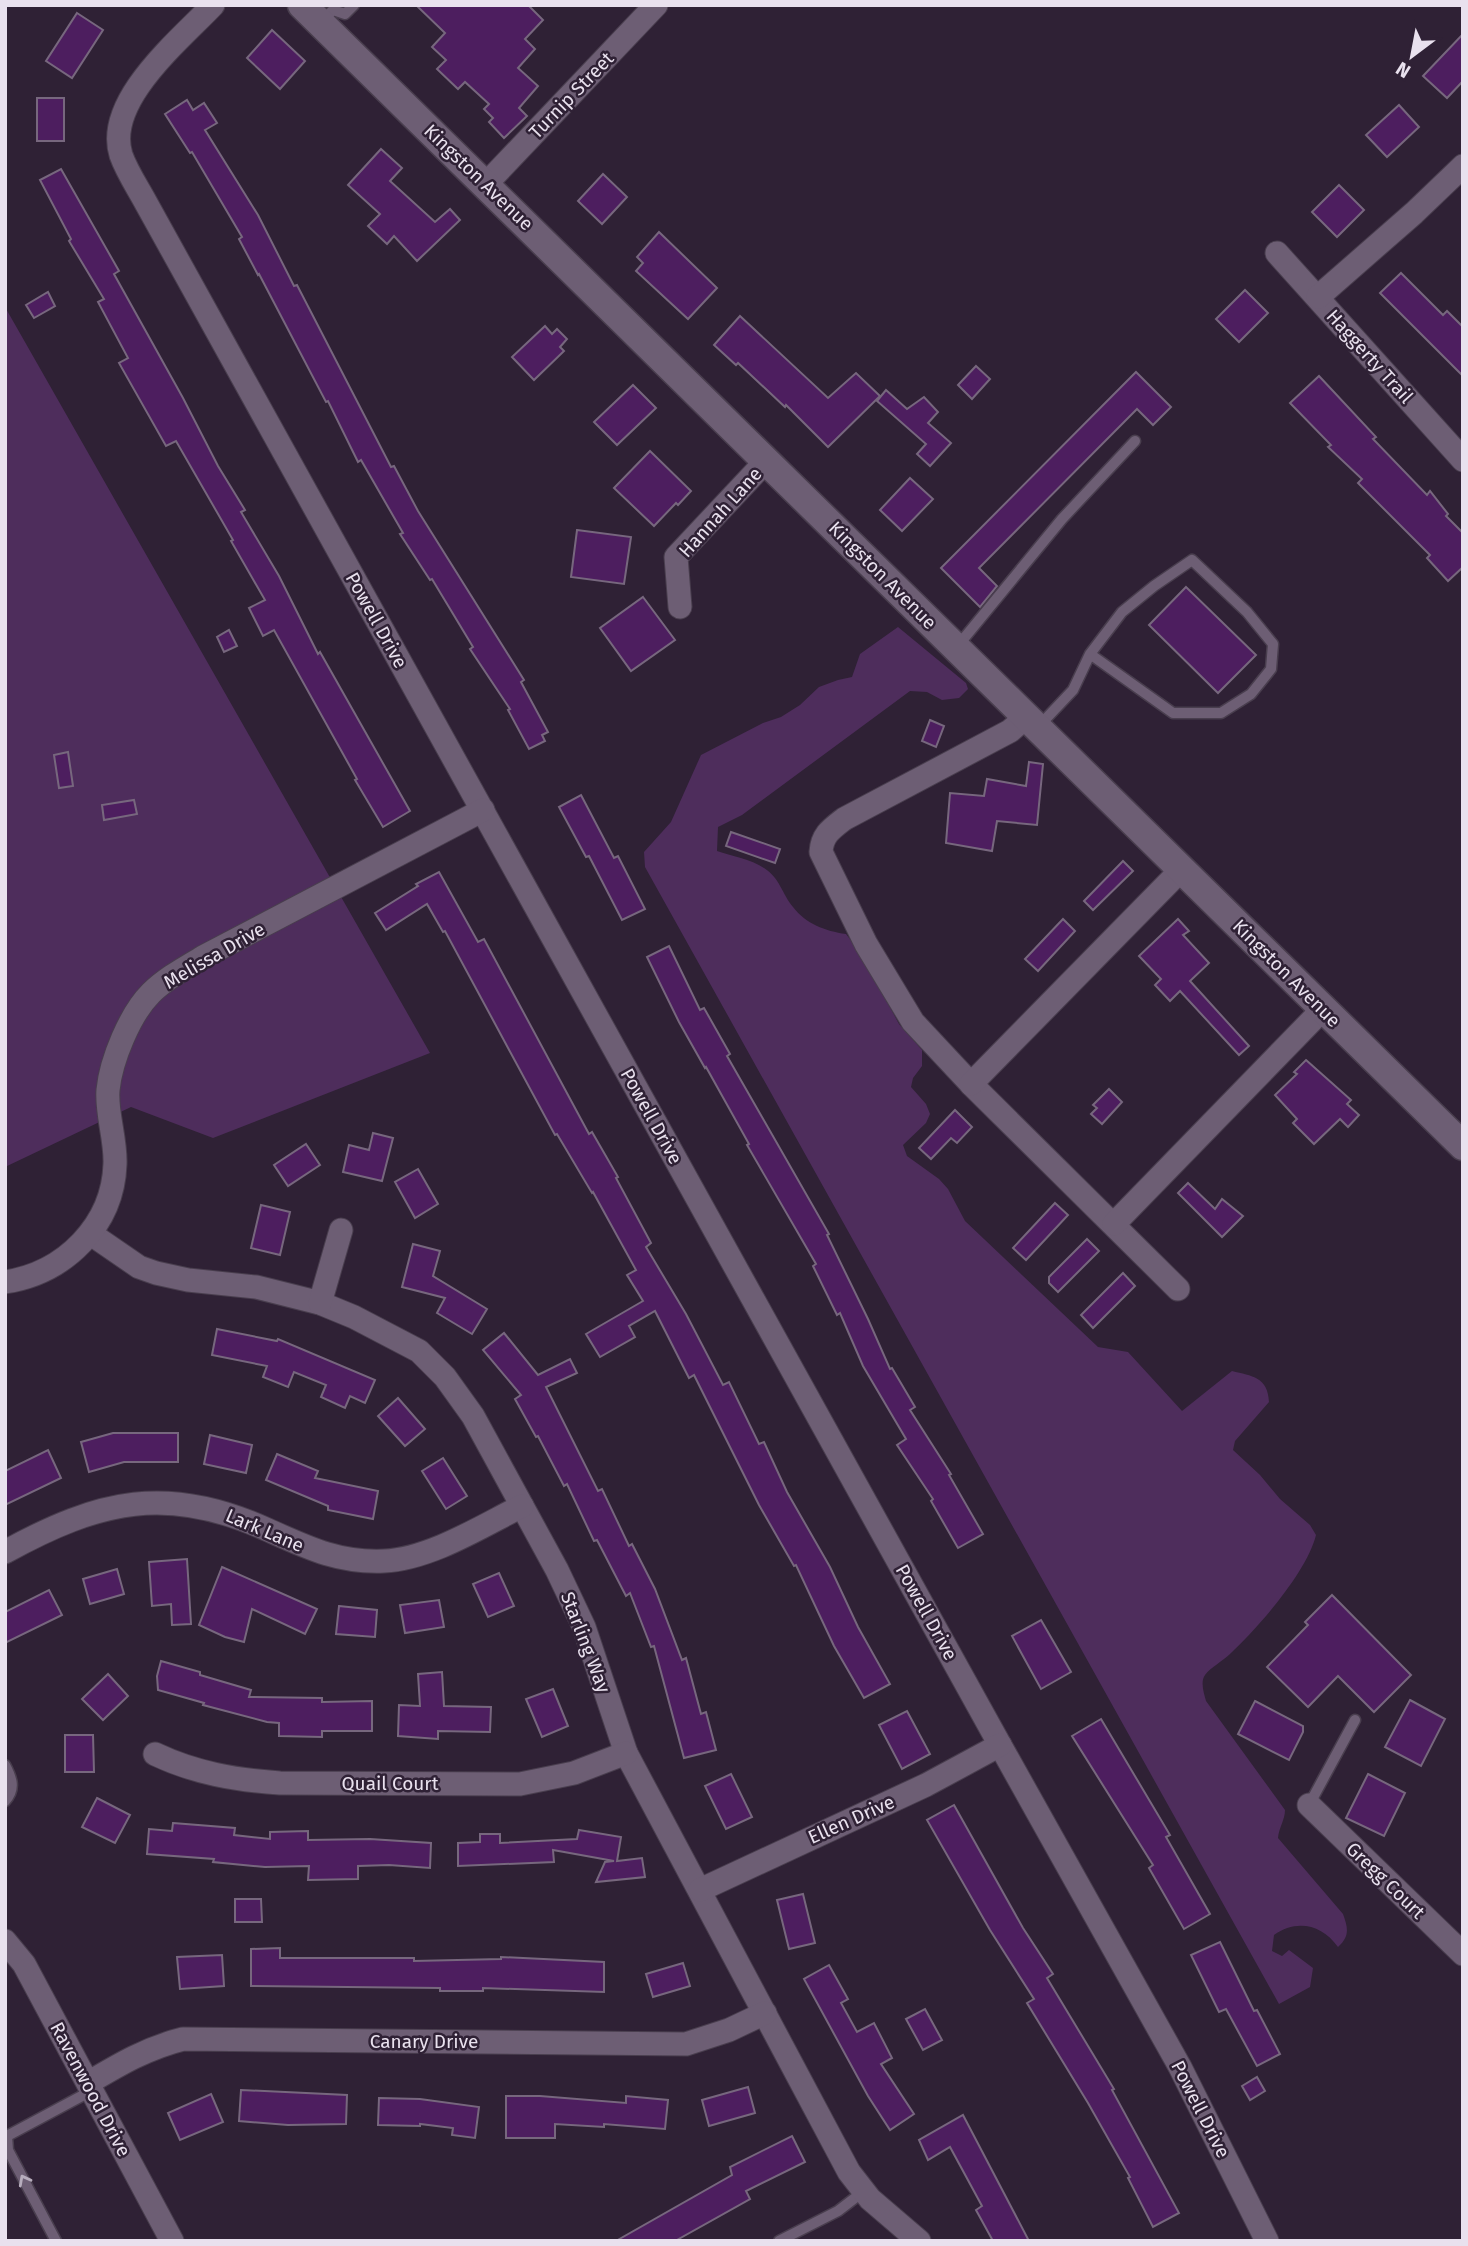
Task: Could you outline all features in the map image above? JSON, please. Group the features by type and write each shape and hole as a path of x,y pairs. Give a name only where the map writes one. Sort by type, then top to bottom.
{"street":[{"name":"Powell Drive","path":"213,5 146,75 128,100 120,126 121,153 152,216 1180,2067 1267,2241"},
{"name":"Turnip Street","path":"486,184 656,5"},
{"name":"Kingston Avenue","path":"331,10 486,184 1463,1146"},
{"path":"1318,297 1414,214 1463,166"},
{"name":"Haggerty Trail","path":"1277,253 1463,460"},
{"name":"Hannah Lane","path":"680,607 676,557 767,460"},
{"path":"1032,722 844,819 829,830 822,841 821,852 888,983 914,1022 971,1084 1178,1289"},
{"name":"Melissa Drive","path":"5,1282 44,1270 72,1254 91,1234 110,1195 115,1164 108,1091 115,1056 129,1026 149,995 173,975 203,957 483,810"},
{"path":"971,1084 1182,869"},
{"path":"1114,1224 1323,1009"},
{"path":"320,1303 341,1230"},
{"name":"Starling Way","path":"91,1234 139,1268 188,1280 256,1287 320,1303 385,1331 419,1351 437,1368 473,1416 557,1570 584,1627 626,1753 849,2172 864,2191 919,2241"},
{"name":"Lark Lane","path":"5,1552 84,1516 149,1502 186,1503 222,1511 325,1555 358,1561 388,1561 423,1553 522,1506"},
{"name":"Ellen Drive","path":"700,1890 926,1786 1000,1745"},
{"name":"Quail Court","path":"155,1754 183,1767 243,1781 520,1784 574,1773 626,1753"},
{"name":"Gregg Court","path":"1309,1805 1463,1954"},
{"name":"Ravenwood Drive","path":"5,1941 24,1964 172,2241"},
{"name":"Canary Drive","path":"90,2086 131,2056 183,2039 686,2044 729,2030 765,2012"}],"lane":[{"path":"956,648 1062,519 1135,441"},
{"path":"1032,722 1073,690 1090,654 1122,612 1192,560 1247,612 1272,644 1271,669 1251,694 1221,713 1172,713 1090,654"},
{"path":"1309,1805 1355,1720"},
{"path":"5,1765 11,1775 12,1786 6,1801"},
{"path":"56,2241 8,2150 6,2135 90,2086"},
{"path":"779,2241 838,2211 864,2191"}],"shaded area":[{"path":"5,307 430,1053 213,1138 131,1107 5,1167"},
{"path":"898,627 966,683 968,689 959,698 942,700 927,692 910,691 742,815 718,827 717,851 764,868 774,876 798,913 823,929 846,934 860,952 899,1024 922,1050 922,1066 913,1078 911,1087 926,1104 930,1114 926,1123 903,1145 907,1156 939,1179 948,1189 965,1221 1098,1347 1128,1352 1182,1411 1232,1371 1258,1379 1266,1387 1269,1402 1235,1441 1233,1450 1260,1475 1280,1499 1310,1525 1316,1535 1303,1566 1280,1599 1241,1643 1208,1672 1203,1684 1206,1701 1285,1810 1278,1838 1343,1914 1347,1932 1338,1947 1324,1933 1308,1926 1291,1927 1274,1935 1272,1951 1282,1956 1289,1950 1313,1968 1310,1987 1279,2004 645,867 644,852 671,822 701,755 763,723 781,717 800,705 819,687 852,677 860,654"}],"building":[{"path":"416,5 528,5 543,20 525,39 535,49 518,68 538,86 519,108 527,116 504,138 489,122 493,118 484,109 489,104 465,82 458,89 437,69 446,60 432,47 445,33"},
{"path":"77,13 103,30 72,78 46,61"},
{"path":"272,30 305,61 280,89 247,58"},
{"path":"1463,34 1463,81 1447,98 1423,76"},
{"path":"37,98 64,98 64,141 37,141"},
{"path":"187,100 193,110 204,103 217,123 205,130 258,215 294,286 297,285 391,467 394,466 418,511 524,680 521,682 548,732 542,735 545,741 529,749 508,710 510,709 470,649 473,647 432,579 430,580 400,534 403,533 361,460 358,462 328,401 326,402 239,239 242,237 192,152 190,153 165,114"},
{"path":"1399,105 1419,127 1387,157 1366,135"},
{"path":"381,149 402,168 390,181 435,222 450,209 460,220 417,261 394,236 387,244 368,226 380,214 348,185"},
{"path":"61,169 119,271 114,274 218,466 245,510 241,512 279,576 318,654 320,652 410,811 383,827 274,630 263,636 249,608 265,600 231,541 233,540 176,441 166,446 119,363 128,358 98,302 104,299 69,241 71,239 40,180"},
{"path":"603,174 627,197 602,224 578,201"},
{"path":"1339,185 1364,210 1337,237 1312,212"},
{"path":"659,232 717,288 688,319 636,271 643,263 637,257"},
{"path":"1401,273 1443,315 1447,311 1463,327 1463,376 1380,293"},
{"path":"1245,290 1268,313 1239,342 1216,319"},
{"path":"48,292 55,306 34,318 26,305"},
{"path":"740,316 828,398 856,373 880,396 828,447 786,405 785,407 738,363 736,365 714,345"},
{"path":"545,326 552,334 557,329 567,339 560,347 564,351 534,380 512,357"},
{"path":"976,366 990,379 972,399 958,385"},
{"path":"1136,372 1171,407 1153,425 1137,409 979,568 997,586 980,607 941,568"},
{"path":"1319,376 1376,437 1373,439 1427,495 1430,491 1448,514 1446,516 1463,533 1463,567 1448,581 1427,558 1430,555 1358,483 1362,479 1328,447 1331,445 1290,403"},
{"path":"633,385 656,408 617,445 594,422"},
{"path":"886,390 907,409 924,397 938,412 928,423 951,443 930,466 917,454 926,444 877,401"},
{"path":"650,451 691,491 654,526 614,488"},
{"path":"910,478 933,499 902,531 880,510"},
{"path":"577,530 631,537 624,584 571,577"},
{"path":"1186,587 1256,655 1218,693 1149,625"},
{"path":"643,597 675,640 631,671 600,628"},
{"path":"229,630 237,646 224,652 217,637"},
{"path":"930,720 944,726 936,747 922,741"},
{"path":"68,752 73,786 59,788 54,755"},
{"path":"1029,762 1043,764 1037,825 997,821 992,851 946,843 950,793 984,796 987,779 1026,786"},
{"path":"581,795 614,858 618,856 645,909 622,920 589,856 586,857 559,807"},
{"path":"134,800 137,814 104,820 102,805"},
{"path":"731,832 780,849 775,863 726,846"},
{"path":"1123,861 1133,871 1093,910 1084,901"},
{"path":"439,872 478,942 484,939 589,1134 592,1132 618,1177 616,1178 651,1243 646,1247 686,1314 723,1385 729,1382 759,1444 764,1442 787,1492 830,1567 858,1627 890,1684 864,1698 834,1646 796,1565 794,1566 759,1505 694,1375 689,1378 655,1311 629,1326 635,1337 600,1357 586,1334 643,1301 627,1275 636,1270 593,1192 557,1134 555,1135 445,931 443,932 427,904 386,930 375,913 418,886 416,884"},
{"path":"1063,919 1075,931 1038,971 1025,959"},
{"path":"1178,919 1189,931 1183,935 1209,963 1190,981 1249,1046 1239,1055 1180,991 1170,1001 1155,985 1161,979 1139,956"},
{"path":"669,946 700,1010 704,1008 730,1054 727,1056 829,1234 827,1235 890,1369 892,1368 915,1407 910,1410 951,1474 949,1475 983,1534 958,1548 931,1501 933,1499 897,1445 906,1439 863,1366 840,1313 837,1315 813,1266 816,1264 679,1022 647,957"},
{"path":"1306,1060 1351,1100 1347,1104 1359,1115 1348,1127 1340,1119 1314,1144 1293,1123 1297,1119 1275,1095 1297,1074 1294,1072"},
{"path":"1109,1089 1122,1102 1102,1124 1091,1114 1097,1108 1093,1105"},
{"path":"955,1110 972,1127 957,1143 951,1138 931,1159 919,1148"},
{"path":"373,1133 393,1138 382,1181 343,1172 349,1145 369,1150"},
{"path":"306,1144 320,1165 288,1186 274,1165"},
{"path":"418,1169 438,1204 415,1218 395,1182"},
{"path":"1188,1183 1215,1209 1222,1199 1243,1216 1222,1237 1178,1193"},
{"path":"1055,1203 1068,1215 1026,1260 1013,1248"},
{"path":"261,1205 290,1212 280,1255 251,1248"},
{"path":"1087,1239 1099,1251 1058,1292 1049,1283 1049,1277"},
{"path":"413,1244 440,1251 433,1276 487,1309 472,1334 437,1313 445,1298 402,1287"},
{"path":"1123,1273 1135,1286 1093,1328 1081,1315"},
{"path":"217,1329 277,1341 278,1339 375,1380 365,1403 350,1396 345,1408 321,1397 326,1385 294,1372 288,1387 263,1377 267,1366 212,1355"},
{"path":"504,1333 538,1375 570,1359 577,1373 546,1387 598,1491 602,1489 629,1546 632,1544 655,1589 682,1660 686,1658 701,1714 706,1712 716,1750 684,1758 654,1646 651,1647 630,1593 626,1596 597,1540 594,1541 567,1484 564,1486 515,1399 521,1395 483,1350"},
{"path":"398,1398 425,1429 405,1446 378,1416"},
{"path":"113,1433 178,1433 178,1462 124,1462 89,1472 81,1442"},
{"path":"210,1435 252,1445 246,1473 204,1464"},
{"path":"48,1450 61,1478 5,1505 5,1471"},
{"path":"277,1454 318,1471 315,1478 378,1491 373,1519 328,1510 328,1506 266,1480"},
{"path":"443,1458 467,1496 446,1509 422,1471"},
{"path":"187,1559 191,1624 172,1625 171,1604 152,1606 149,1562"},
{"path":"222,1567 317,1609 305,1634 252,1609 244,1642 199,1625"},
{"path":"117,1569 124,1594 90,1604 83,1579"},
{"path":"499,1573 514,1606 488,1617 473,1584"},
{"path":"49,1590 62,1615 5,1643 5,1612"},
{"path":"1332,1595 1411,1675 1374,1712 1338,1676 1308,1707 1267,1667 1308,1625 1305,1622"},
{"path":"439,1600 444,1627 405,1633 400,1605"},
{"path":"339,1606 377,1610 375,1637 336,1634"},
{"path":"1041,1620 1071,1672 1041,1689 1012,1636"},
{"path":"161,1661 251,1690 249,1697 322,1698 322,1702 372,1701 372,1731 322,1731 322,1737 279,1736 279,1723 203,1705 204,1703 158,1690 157,1676"},
{"path":"442,1672 444,1706 491,1707 490,1732 438,1731 438,1739 398,1736 399,1705 420,1706 418,1674"},
{"path":"108,1674 128,1696 103,1720 82,1699"},
{"path":"553,1689 568,1726 542,1737 526,1699"},
{"path":"1410,1700 1445,1719 1421,1766 1385,1747"},
{"path":"1255,1701 1303,1726 1303,1732 1289,1760 1238,1734"},
{"path":"907,1711 930,1754 902,1769 879,1725"},
{"path":"1101,1719 1170,1835 1166,1837 1210,1914 1184,1929 1149,1868 1153,1865 1072,1736"},
{"path":"65,1735 93,1735 94,1772 65,1772"},
{"path":"731,1774 752,1817 726,1829 705,1786"},
{"path":"1368,1774 1405,1793 1384,1836 1346,1818"},
{"path":"97,1798 130,1815 115,1843 82,1827"},
{"path":"954,1805 1023,1928 1053,1974 1047,1978 1114,2089 1112,2090 1179,2213 1153,2227 1128,2178 1130,2177 1027,2003 1034,1999 990,1930 927,1820"},
{"path":"173,1823 235,1828 234,1835 270,1839 270,1832 308,1831 308,1840 370,1839 431,1843 430,1868 358,1866 358,1879 308,1880 309,1866 265,1867 213,1862 214,1859 147,1854 149,1829 172,1831"},
{"path":"579,1830 621,1837 617,1861 642,1858 645,1877 596,1882 605,1862 614,1861 553,1850 554,1862 458,1866 458,1843 480,1842 480,1834 500,1834 500,1843 577,1839"},
{"path":"803,1894 815,1943 789,1949 777,1900"},
{"path":"235,1899 261,1899 262,1922 235,1922"},
{"path":"1220,1942 1254,2011 1257,2010 1280,2054 1257,2066 1226,2009 1219,2012 1191,1955"},
{"path":"280,1948 280,1958 414,1958 414,1961 501,1957 604,1962 604,1992 251,1986 251,1949"},
{"path":"222,1955 224,1986 180,1989 177,1957"},
{"path":"683,1963 690,1986 653,1997 646,1974"},
{"path":"829,1965 848,1999 841,2003 857,2032 874,2023 892,2058 881,2064 914,2114 890,2130 868,2096 804,1979"},
{"path":"925,2009 942,2040 923,2050 906,2019"},
{"path":"1257,2077 1265,2091 1250,2100 1242,2086"},
{"path":"748,2087 755,2113 709,2126 702,2100"},
{"path":"241,2090 347,2095 346,2124 288,2125 239,2121"},
{"path":"211,2094 223,2122 180,2140 168,2113"},
{"path":"506,2096 626,2103 626,2096 668,2100 665,2129 604,2124 604,2127 555,2124 555,2138 506,2138"},
{"path":"379,2098 420,2099 479,2107 475,2138 452,2135 453,2128 420,2124 378,2125"},
{"path":"963,2115 1029,2241 993,2241 976,2210 982,2206 950,2147 928,2160 919,2140"},
{"path":"792,2136 805,2162 746,2191 750,2199 675,2241 616,2241 732,2175 730,2167"}]}
